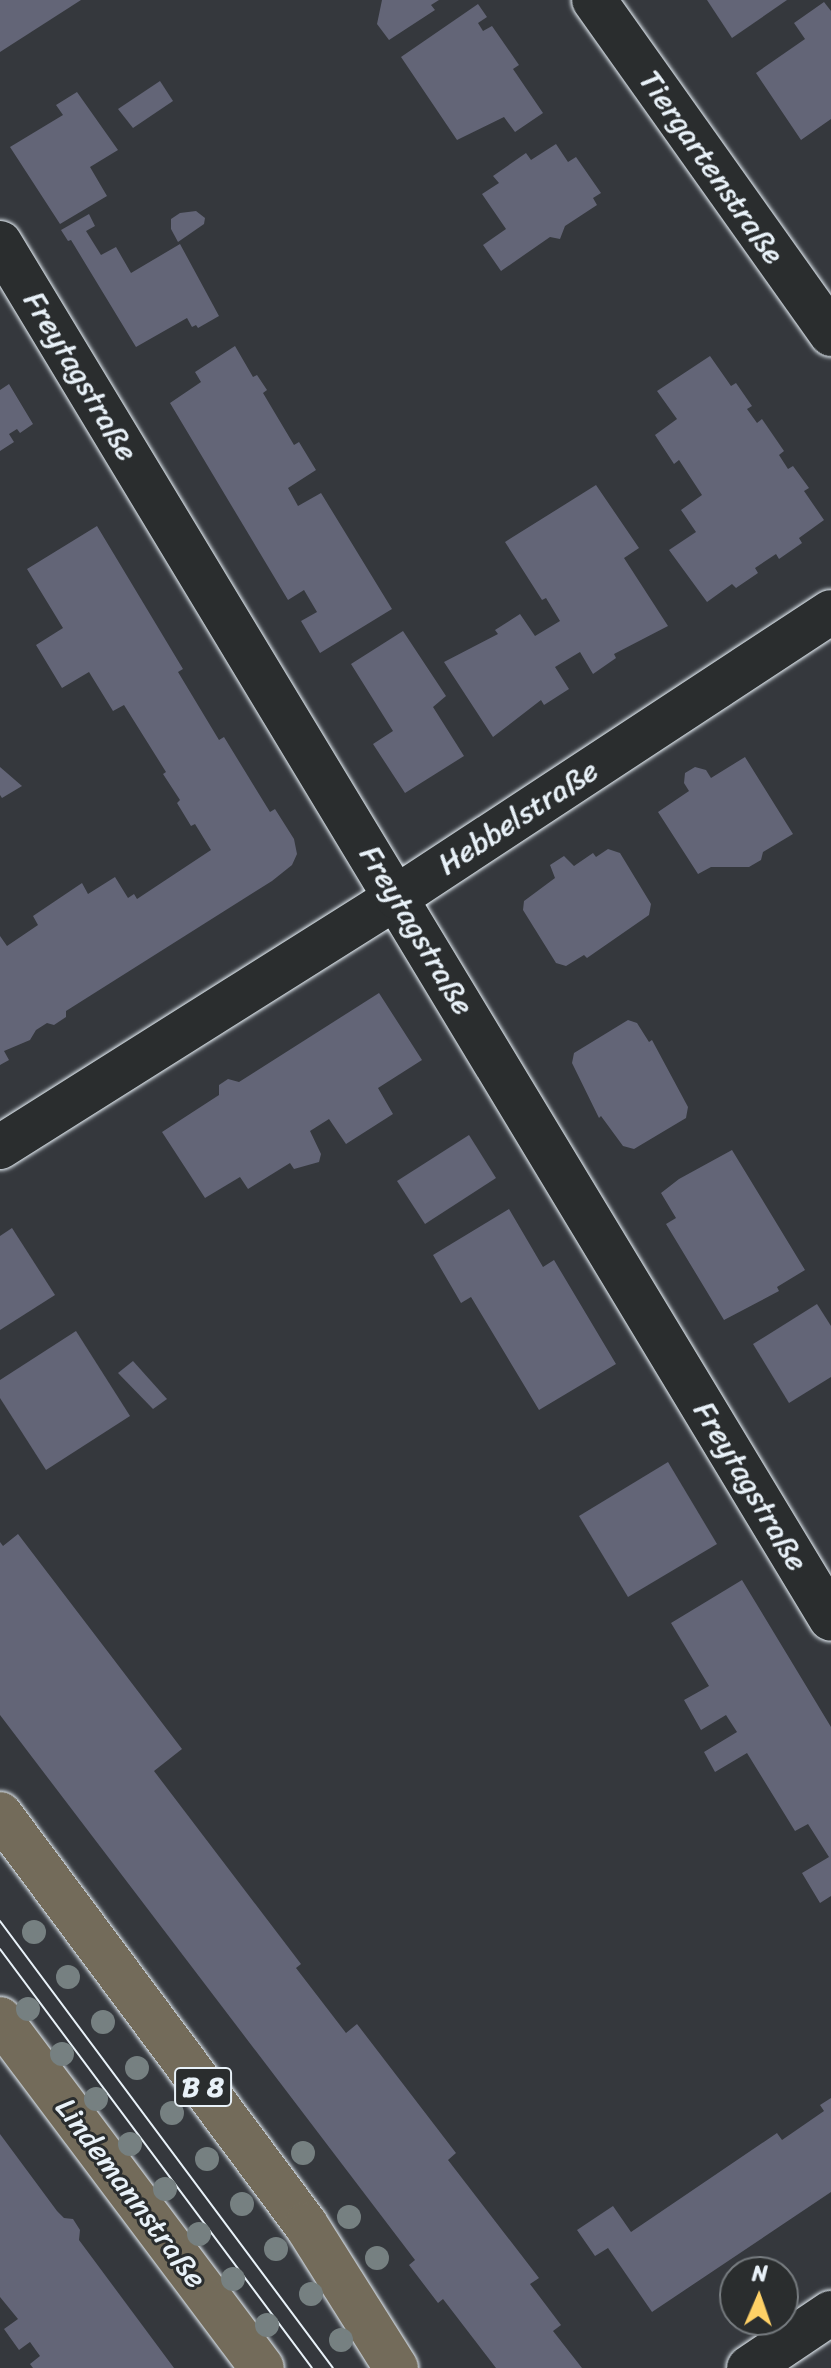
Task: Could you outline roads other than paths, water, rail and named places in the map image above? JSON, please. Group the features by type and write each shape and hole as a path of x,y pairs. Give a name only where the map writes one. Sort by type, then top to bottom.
{"main road":[{"name":"B 8","path":"0,1814 306,2225 396,2368"},
{"name":"Lindemannstraße","path":"0,2019 262,2368"}],"street":[{"name":"Tiergartenstraße","path":"594,0 831,334"},
{"name":"Freytagstraße","path":"0,243 831,1619"},
{"name":"Hebbelstraße","path":"0,1147 397,897 831,612"},
{"path":"749,2368 831,2313"}],"tram line":[{"path":"0,1921 333,2368"},
{"path":"0,1949 312,2368"}]}
